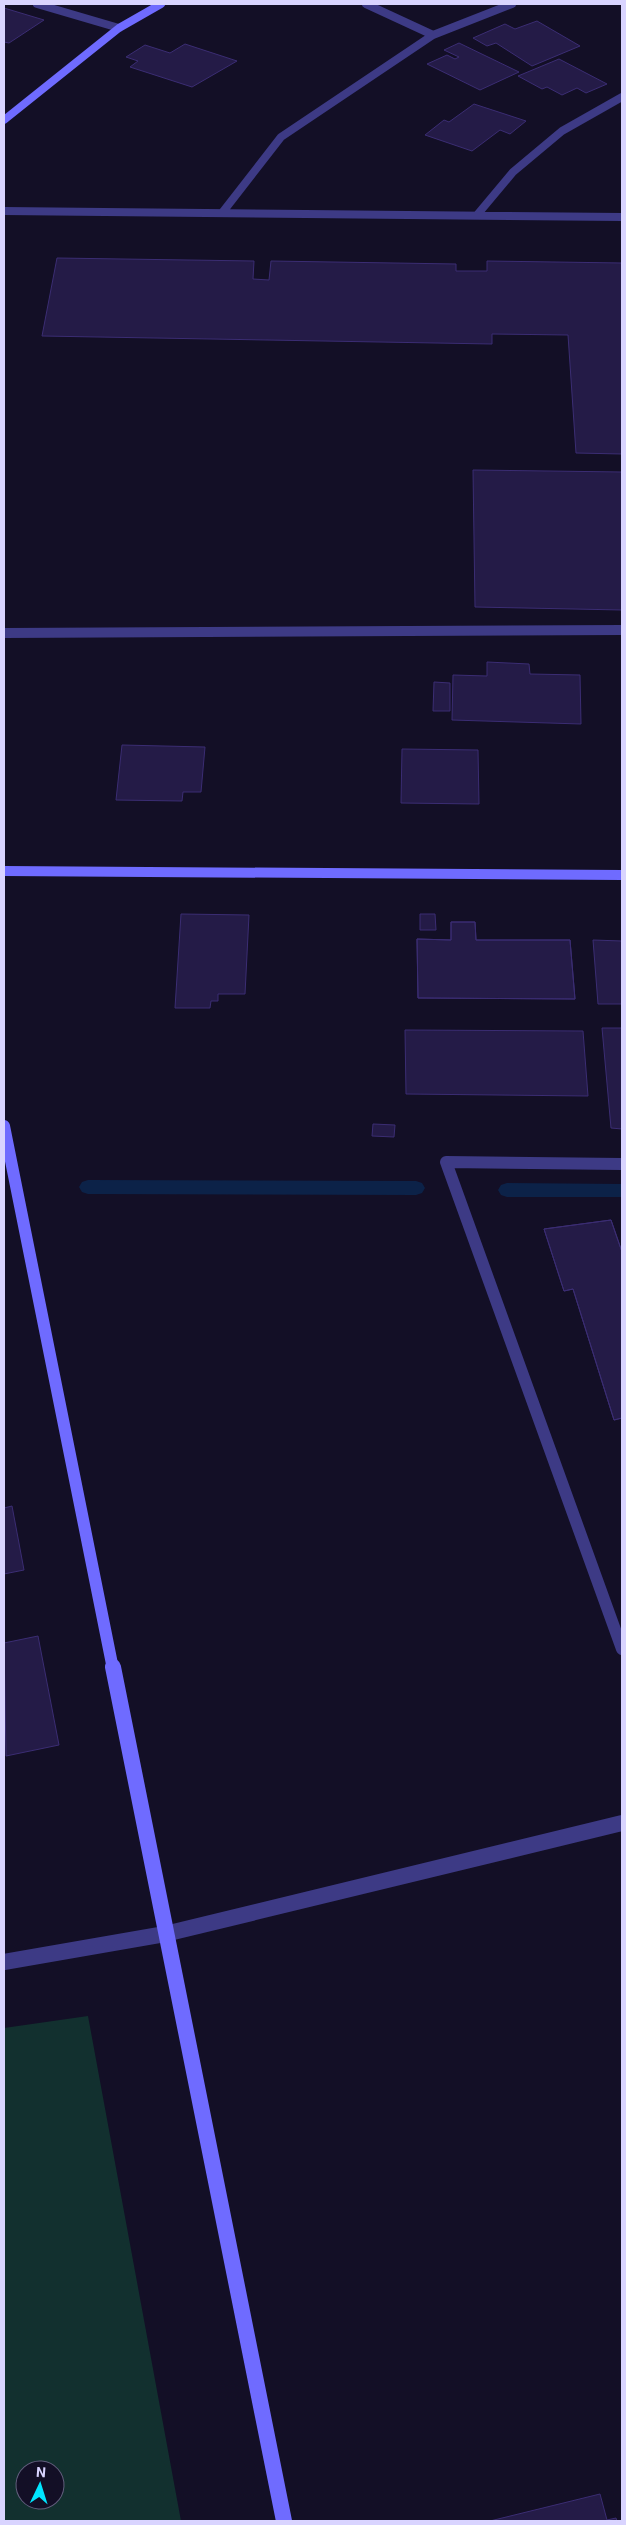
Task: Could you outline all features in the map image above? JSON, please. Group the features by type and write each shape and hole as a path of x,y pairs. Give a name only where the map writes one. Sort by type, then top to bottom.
{"street":[{"path":"37,4 119,28"},
{"path":"4,120 119,28 160,4"},
{"path":"366,4 432,35"},
{"path":"222,213 282,137 432,35 512,4"},
{"path":"477,215 513,172 562,131 622,97"},
{"path":"4,211 622,217"},
{"path":"4,633 622,630"},
{"path":"4,871 622,875"},
{"path":"4,1126 284,2521"},
{"path":"622,1164 446,1162 622,1649"},
{"path":"4,1962 165,1934 622,1823"}],"green space":[{"path":"88,2016 181,2521 4,2521 4,2028"}],"building":[{"path":"4,8 44,20 9,43 4,42"},
{"path":"537,21 580,46 532,66 496,43 487,46 473,38 505,24 515,29"},
{"path":"459,43 519,72 480,90 427,64 447,55 455,59 459,57 444,50"},
{"path":"185,44 237,61 192,87 130,67 138,61 126,57 145,45 170,53"},
{"path":"559,59 607,84 586,93 577,88 562,95 547,87 542,89 518,76"},
{"path":"474,104 526,121 510,134 500,130 472,151 425,135 444,120 449,122"},
{"path":"57,258 254,261 253,279 269,280 271,261 456,264 456,271 487,271 487,261 622,263 622,454 576,453 568,335 492,334 492,344 42,336"},
{"path":"473,470 622,472 622,610 475,607"},
{"path":"487,662 529,664 530,674 580,675 581,724 452,720 453,675 487,676"},
{"path":"434,682 450,683 450,711 433,711"},
{"path":"122,745 205,747 201,792 183,792 182,801 116,800"},
{"path":"402,749 478,750 479,804 401,803"},
{"path":"181,914 249,915 245,994 218,994 218,1001 211,1001 210,1008 175,1008"},
{"path":"420,914 435,914 436,930 420,930"},
{"path":"451,922 475,922 476,940 570,940 575,999 418,998 417,939 451,940"},
{"path":"451,922 475,922 476,940 570,940 575,999 418,998 417,939 451,940"},
{"path":"593,940 622,941 622,1004 598,1004"},
{"path":"602,1028 622,1028 622,1129 611,1128"},
{"path":"405,1030 583,1031 588,1096 406,1094"},
{"path":"373,1124 395,1125 394,1137 372,1136"},
{"path":"611,1220 622,1252 622,1418 614,1420 573,1289 564,1291 544,1229"},
{"path":"611,1220 622,1252 622,1418 614,1420 573,1289 564,1291 544,1229"},
{"path":"12,1506 24,1570 4,1574 4,1508"},
{"path":"38,1636 59,1745 6,1756 4,1643"},
{"path":"600,2494 607,2520 616,2518 617,2521 490,2521"}],"waterway":[{"path":"88,1187 416,1188"},
{"path":"507,1190 622,1191"}]}
